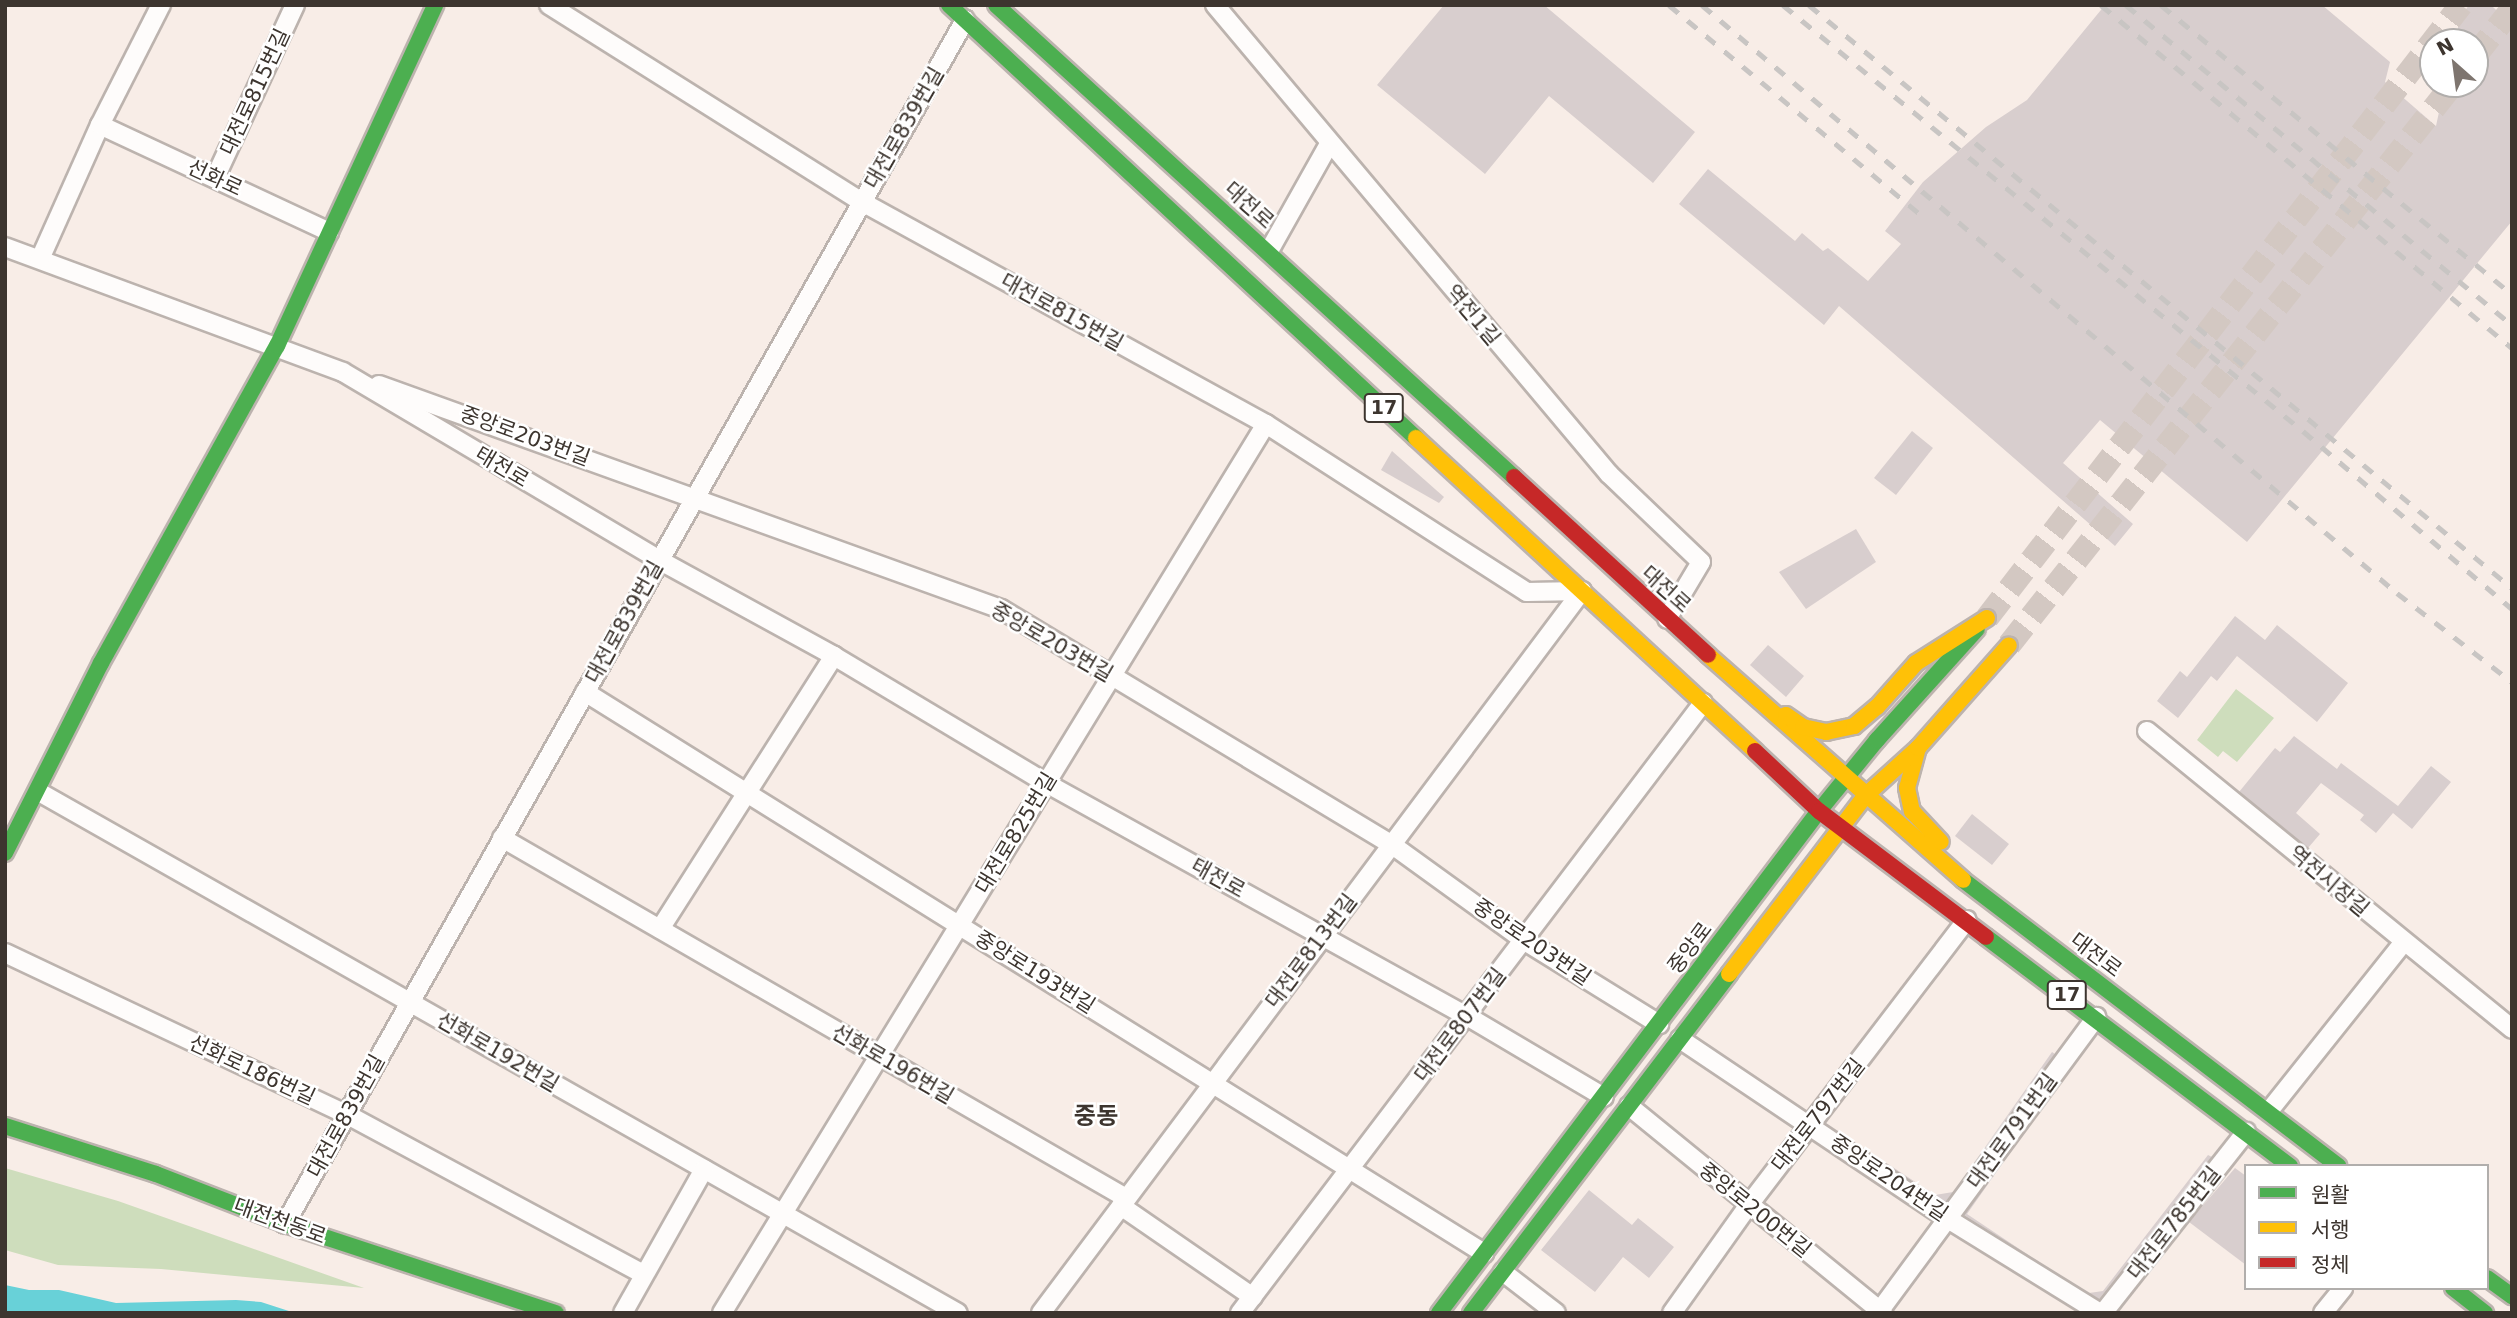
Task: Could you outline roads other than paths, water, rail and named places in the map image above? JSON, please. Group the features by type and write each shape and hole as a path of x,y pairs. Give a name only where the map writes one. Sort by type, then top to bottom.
{"main road":[{"path":"5,853 101,663 277,346 435,5"},
{"name":"17","path":"949,5 1819,811 2096,1017 2287,1164"},
{"name":"대전로","path":"996,5 1269,251 1667,619 1865,796 1966,883 2336,1164"},
{"name":"중앙로","path":"1439,1313 1819,811 1987,618 1916,663 1877,707 1854,726 1826,732 1803,727 1731,676"},
{"path":"1471,1313 1865,796 1918,748 2009,645"},
{"path":"1918,748 1907,788 1912,811 1947,849 1966,883"},
{"name":"대전천동로","path":"5,1126 156,1174 285,1224 556,1313"},
{"path":"5,1132 30,1133"},
{"path":"2489,1279 2512,1296"},
{"path":"2456,1290 2485,1313"}],"street":[{"path":"40,259 100,125 161,5"},
{"name":"대전로815번길","path":"215,178 295,5"},
{"name":"대전로815번길","path":"550,5 862,202 1266,424 1527,592 1582,591"},
{"name":"역전1길","path":"1215,5 1329,144 1609,474 1701,562 1667,619"},
{"name":"대전로839번길","path":"285,1224 965,20"},
{"name":"선화로","path":"100,125 329,232"},
{"path":"1269,251 1329,144"},
{"name":"태전로","path":"5,247 343,372 659,560 834,656 1046,783 1467,1016 1604,1097"},
{"name":"중앙로203번길","path":"343,372 1001,609 1391,844 1525,941 1659,1024"},
{"name":"대전로825번길","path":"722,1313 1266,424"},
{"name":"대전로813번길","path":"1041,1313 1582,591"},
{"path":"660,929 834,656"},
{"name":"중앙로193번길","path":"585,692 1485,1253"},
{"name":"대전로807번길","path":"1240,1313 1525,941 1703,703"},
{"name":"역전시장길","path":"2147,731 2403,943 2512,1029"},
{"name":"선화로192번길","path":"38,792 958,1313"},
{"name":"선화로196번길","path":"502,838 879,1056 1123,1202 1253,1297"},
{"name":"대전로797번길","path":"1672,1313 1748,1206 1967,920"},
{"path":"2269,1111 2403,943"},
{"name":"선화로186번길","path":"5,953 346,1114 643,1274"},
{"name":"대전로791번길","path":"1880,1312 2096,1017"},
{"name":"중앙로204번길","path":"1680,1039 1812,1125 1948,1219 2101,1313"},
{"name":"중앙로200번길","path":"1629,1106 1880,1312"},
{"name":"대전로785번길","path":"2101,1313 2246,1132"},
{"path":"623,1313 704,1169"},
{"path":"1503,1272 1556,1313"},
{"path":"2323,1313 2341,1290"}],"water":[{"path":"5,1285 29,1290 59,1290 116,1303 236,1300 261,1302 295,1313 5,1313"}],"tunnel":[{"path":"1987,618 2461,5"},
{"path":"2489,38 2512,9"},
{"path":"2009,645 2442,98"}],"railway":[{"path":"1669,5 1922,216"},
{"path":"1702,5 2397,593 2512,682"},
{"path":"1783,5 2303,431 2512,609"},
{"path":"1809,5 2512,588"},
{"path":"2101,5 2512,348"},
{"path":"2126,5 2512,325"},
{"path":"2161,5 2512,294"}],"district":[{"name":"중동","path":"1096,1117"}]}
